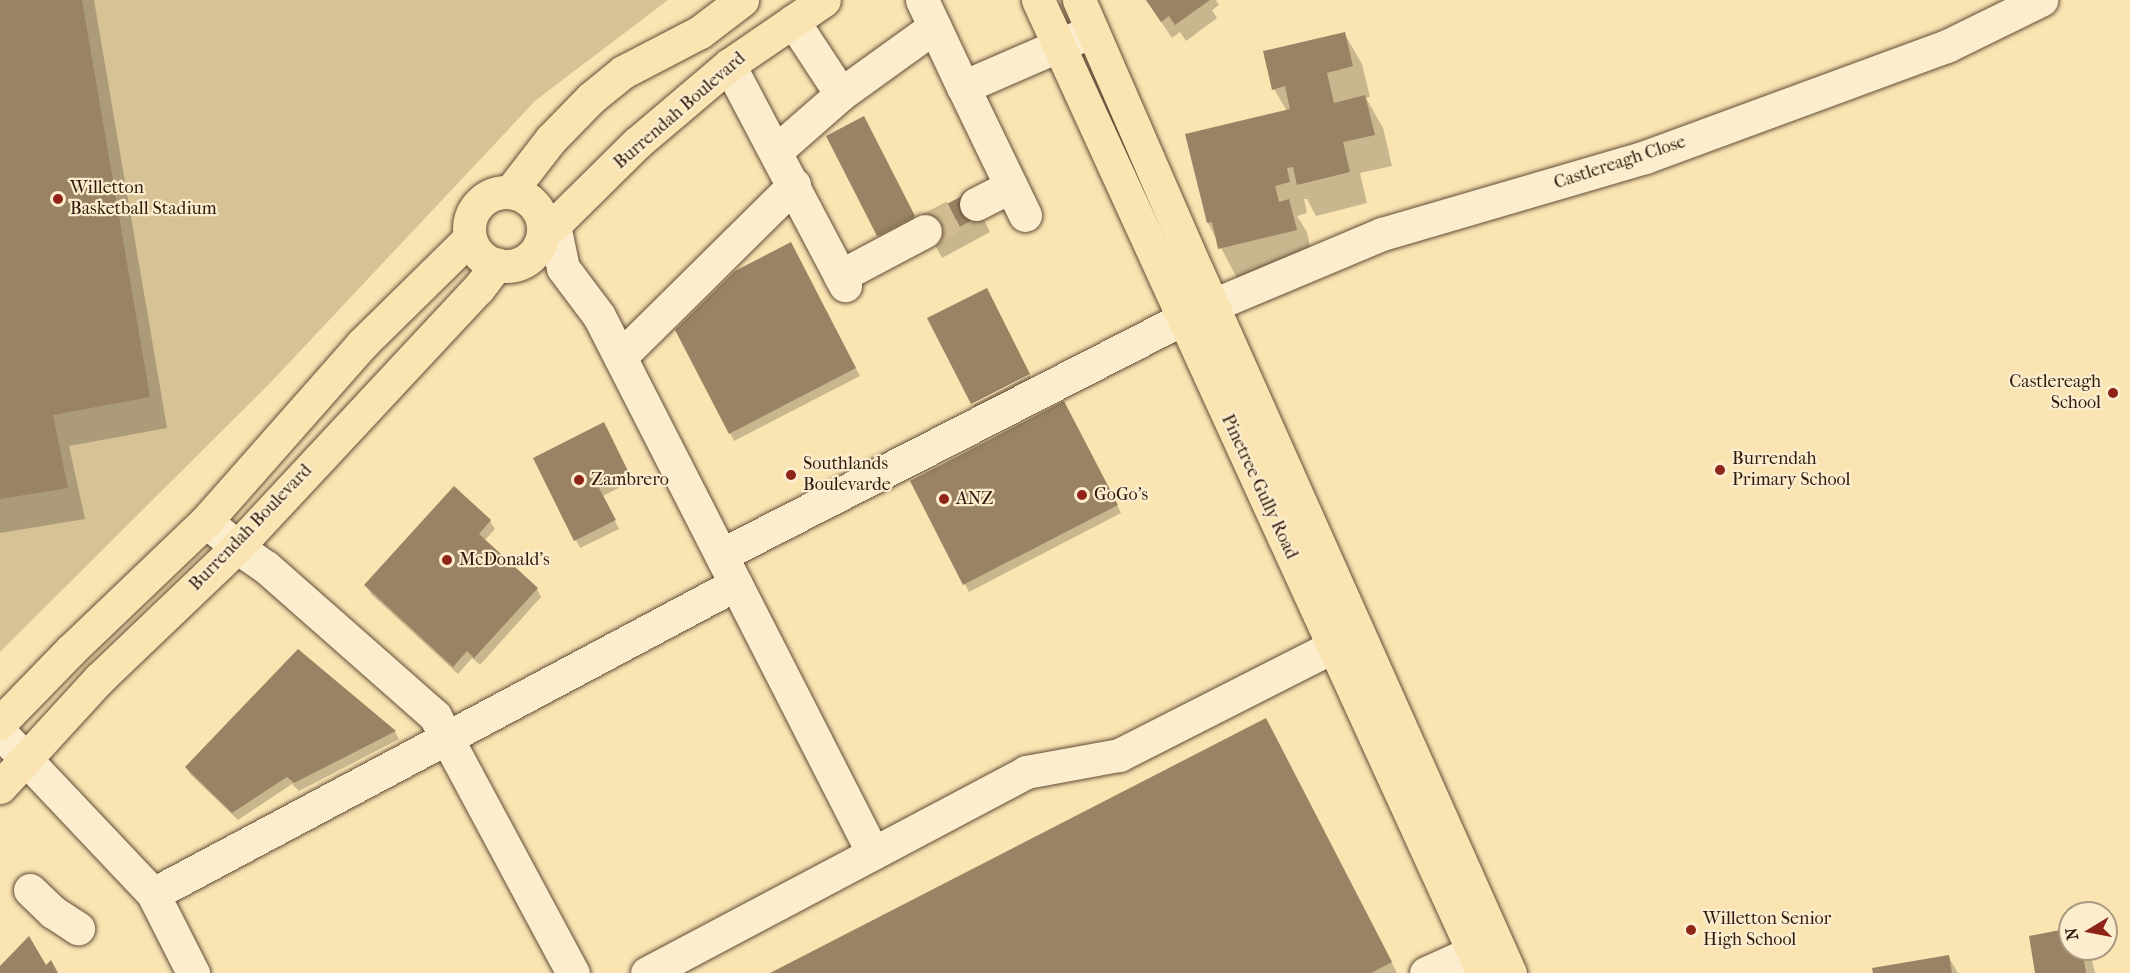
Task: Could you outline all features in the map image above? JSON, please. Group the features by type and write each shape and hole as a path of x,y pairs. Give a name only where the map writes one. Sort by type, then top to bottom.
{"main road":[{"path":"510,192 551,139 591,98 623,72 700,32 742,0"},
{"name":"Burrendah Boulevard","path":"548,226 637,143 729,65 824,0"},
{"name":"Pinetree Gully Road","path":"1038,0 1196,312 1345,641 1478,963"},
{"name":"Pinetree Gully Road","path":"1079,0 1196,312"},
{"path":"510,192 523,196 534,204 548,226 536,250 528,257 508,266 497,264 480,255 470,238 469,224 473,212 481,201 492,194 510,192"},
{"name":"Burrendah Boulevard","path":"0,723 71,650 206,521 327,383 470,238"},
{"name":"Burrendah Boulevard","path":"0,787 99,679 237,547 477,289 497,264"},
{"path":"327,383 359,416"},
{"name":"Pinetree Gully Road","path":"1345,641 1510,973"}],"street":[{"name":"Castlereagh Close","path":"721,555 1098,365 1196,312 1382,234 1645,158 1925,54 2041,0"},
{"path":"776,151 928,14 1018,201 976,204"},
{"path":"793,21 841,94"},
{"path":"963,87 1092,31"},
{"path":"729,65 842,280 926,231"},
{"path":"620,357 794,185"},
{"path":"548,226 563,268 600,316 873,853"},
{"path":"206,521 266,567 435,716 573,973"},
{"path":"153,894 736,584"},
{"path":"647,973 1026,772 1119,755 1345,641"},
{"path":"0,732 153,894 193,973"},
{"path":"30,891 53,912 78,928"},
{"path":"1426,973 1478,963"}],"shaded area":[{"path":"0,0 668,0 536,100 272,381 0,652"}],"building":[{"name":"Willetton Basketball Stadium","path":"0,0 82,0 150,397 53,415 68,488 0,499"},
{"path":"1146,0 1210,0 1175,25 1169,16 1161,22"},
{"path":"1345,32 1353,66 1327,73 1334,103 1365,95 1375,135 1343,142 1350,172 1297,185 1293,167 1287,168 1290,182 1275,186 1279,202 1289,199 1297,230 1218,249 1212,222 1207,223 1185,134 1290,109 1285,86 1272,90 1263,51"},
{"path":"864,116 915,216 877,236 826,136"},
{"path":"970,192 982,215 931,242 919,218"},
{"path":"791,242 856,368 729,434 675,330 735,271"},
{"path":"987,288 1030,374 971,404 927,318"},
{"path":"1064,401 1118,505 963,585 910,481"},
{"name":"Zambrero","path":"604,422 629,473 599,488 616,520 574,541 533,458"},
{"name":"McDonald's","path":"454,486 491,520 479,534 538,588 474,658 467,651 453,667 364,585"},
{"path":"298,649 396,731 294,783 287,777 232,813 185,767"},
{"path":"1266,718 1392,962 1371,973 770,973"},
{"path":"2058,930 2058,961 2084,961 2086,973 2035,973 2029,936"},
{"path":"29,936 46,965 51,960 58,973 0,973 0,966"},
{"path":"1949,955 1952,973 1873,973 1872,968"}],"tunnel":[{"path":"925,231 976,204"}],"place":[{"name":"Willetton Basketball Stadium","path":"58,199"},
{"name":"Castlereagh School","path":"2113,393"},
{"name":"Burrendah Primary School","path":"1720,470"},
{"name":"Southlands Boulevarde","path":"791,475"},
{"name":"Zambrero","path":"579,480"},
{"name":"GoGo's","path":"1082,495"},
{"name":"ANZ","path":"944,499"},
{"name":"McDonald's","path":"447,560"},
{"name":"Willetton Senior High School","path":"1691,930"}]}
